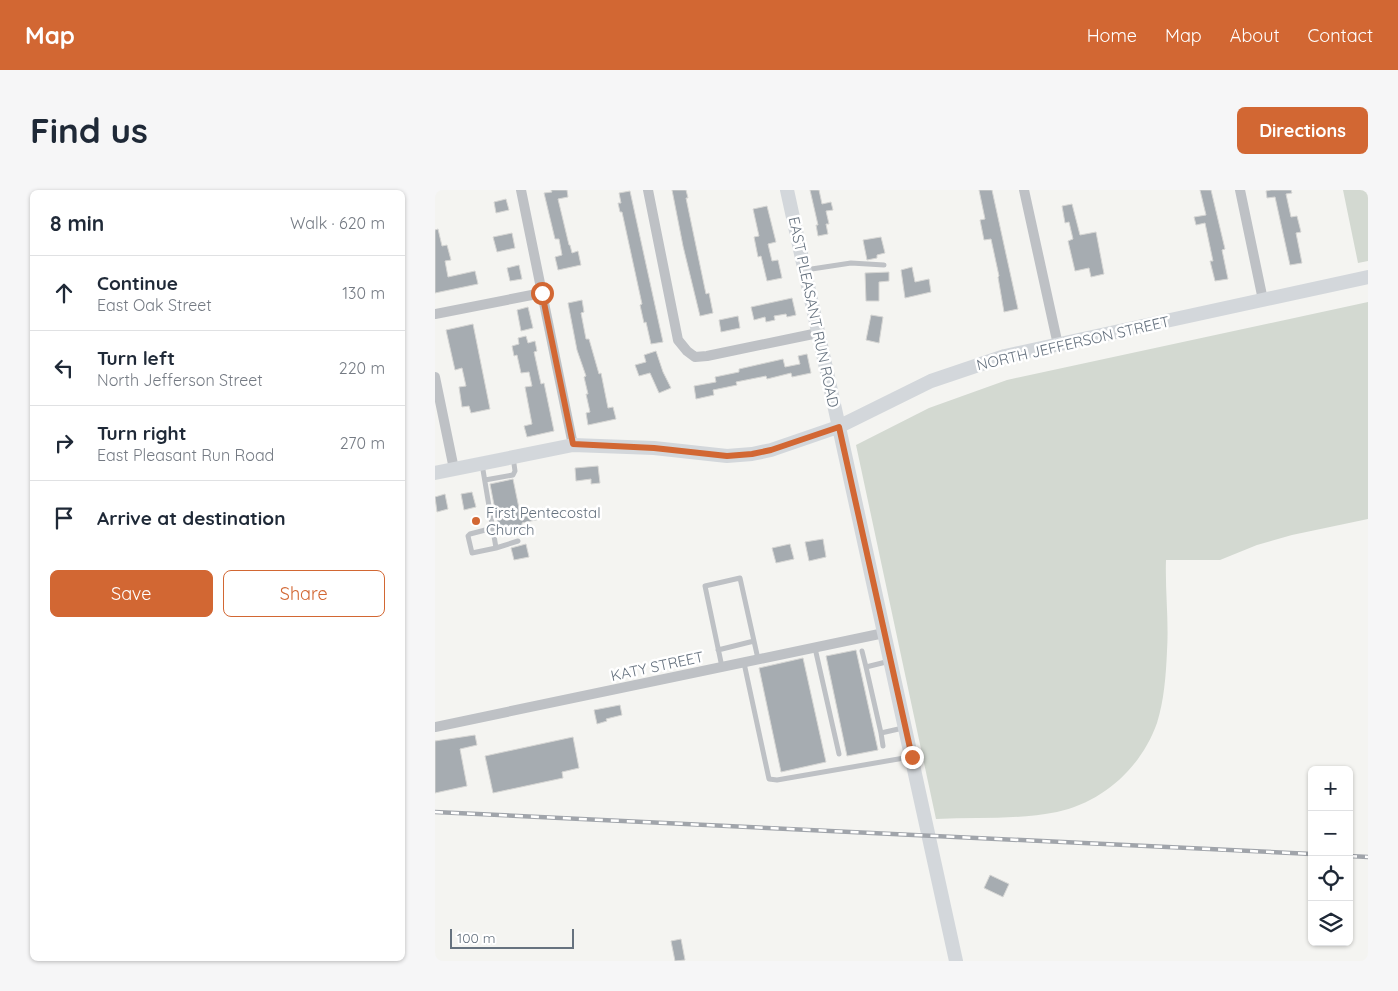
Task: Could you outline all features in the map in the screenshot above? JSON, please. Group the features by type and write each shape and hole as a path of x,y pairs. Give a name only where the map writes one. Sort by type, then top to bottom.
{"street":[{"path":"521,190 573,444"},
{"path":"648,190 678,340 695,358 818,333"},
{"name":"EAST PLEASANT RUN ROAD","path":"787,190 956,961"},
{"path":"1024,190 1058,345"},
{"path":"1239,190 1263,300"},
{"name":"NORTH JEFFERSON STREET","path":"435,473 573,444 654,448 727,456 752,454 771,450 839,427 931,382 1005,356 1368,277"},
{"path":"435,314 542,293"},
{"path":"435,377 454,469"},
{"name":"KATY STREET","path":"435,727 884,634"}],"lane":[{"path":"805,270 851,263 884,265"},
{"path":"485,480 514,474 513,457"},
{"path":"481,463 497,548"},
{"path":"493,528 468,536 472,553 518,542"},
{"path":"722,667 705,586 740,578 758,660"},
{"path":"718,650 753,641"},
{"path":"815,648 839,754"},
{"path":"862,651 883,746"},
{"path":"866,667 890,661"},
{"path":"744,663 769,779 777,780 912,757"},
{"path":"881,733 905,728"}],"shaded area":[{"path":"1343,190 1368,190 1368,261 1358,263"},
{"path":"1368,302 1368,519 1292,535 1257,545 1220,560 1166,560 1167,640 1163,697 1157,723 1150,739 1130,768 1105,791 1074,807 1057,812 1012,817 936,819 856,445 929,408 1007,380"}],"building":[{"path":"551,190 567,190 568,197 558,199 569,245 572,253 578,251 581,265 558,270 555,257 562,255 559,239 555,239 544,193 552,192"},
{"path":"672,190 686,190 688,198 686,198 706,294 709,293 713,313 700,316"},
{"path":"810,190 819,190 822,204 831,202 833,210 826,211 829,224 826,224 828,234 818,236 816,225 818,225"},
{"path":"979,190 992,190 1018,309 1004,312 991,239 984,240 980,220 985,219"},
{"path":"1200,190 1211,190 1225,249 1222,250 1228,279 1215,281 1210,261 1213,261 1205,223 1196,225 1194,217 1206,215"},
{"path":"1291,190 1292,193 1286,194 1291,217 1297,216 1301,232 1296,233 1302,263 1290,265 1275,197 1267,198 1266,191"},
{"path":"630,191 663,342 651,344 640,305 642,304 622,212 620,212 618,203 621,203 619,193"},
{"path":"506,199 509,210 496,213 494,202"},
{"path":"1072,204 1080,235 1096,232 1104,274 1091,277 1089,268 1075,271 1068,241 1073,239 1069,222 1065,223 1062,206"},
{"path":"767,206 776,242 768,244 772,261 778,260 782,278 767,281 761,256 758,257 754,237 759,236 753,209"},
{"path":"438,229 442,246 447,245 451,260 445,261 448,277 475,271 478,284 435,293 435,230"},
{"path":"512,233 515,248 497,252 493,237"},
{"path":"881,237 885,253 877,255 877,258 867,260 863,240"},
{"path":"519,265 522,279 510,281 507,268"},
{"path":"912,267 915,282 929,279 931,292 905,298 901,270"},
{"path":"889,272 889,281 879,282 879,301 866,301 865,273"},
{"path":"792,298 796,315 787,317 786,314 774,316 775,320 766,322 765,317 754,320 751,307"},
{"path":"582,300 584,312 581,313 586,339 589,339 599,374 601,373 608,408 613,407 616,419 588,425 586,413 590,412 584,377 586,376 577,350 568,303"},
{"path":"528,307 533,328 521,331 517,310"},
{"path":"871,315 883,317 879,343 866,340"},
{"path":"738,316 740,328 721,332 719,320"},
{"path":"473,324 490,409 471,413 469,406 462,407 459,387 466,386 462,368 455,370 446,330"},
{"path":"526,336 528,343 535,341 537,351 534,352 541,384 544,383 554,431 527,437 524,426 532,424 525,387 532,386 529,372 521,373 517,355 514,356 512,346 519,344 518,338"},
{"path":"656,351 671,388 659,393 650,373 639,376 635,365 646,362 644,355"},
{"path":"807,354 811,373 792,377 791,373 767,379 766,376 736,382 737,385 713,390 714,395 696,399 694,386 716,382 715,377 739,372 739,369 783,359 785,367 800,364 798,356"},
{"path":"598,466 600,483 591,484 591,479 576,481 575,468"},
{"path":"513,479 520,513 543,508 545,518 522,523 524,531 500,536 490,484"},
{"path":"472,492 476,507 464,510 461,494"},
{"path":"445,494 448,509 437,512 435,497"},
{"path":"823,539 826,557 809,561 805,542"},
{"path":"526,544 529,557 514,560 511,548"},
{"path":"790,544 794,559 776,563 772,548"},
{"path":"856,650 878,750 847,756 826,656"},
{"path":"803,658 826,762 781,772 759,668"},
{"path":"620,705 622,715 606,719 607,721 597,724 594,710"},
{"path":"475,735 477,745 460,749 467,786 435,793 435,741"},
{"path":"573,737 579,768 562,772 563,778 493,793 485,756"},
{"path":"990,875 1009,884 1003,897 984,888"},
{"path":"681,939 685,960 675,961 671,941"}],"railway":[{"path":"435,812 1308,854"},
{"path":"1353,856 1368,857"}],"place":[{"name":"First Pentecostal Church","path":"476,521"}],"route":[{"path":"542,293 573,444 654,448 727,456 771,450 839,427 912,757"}]}
